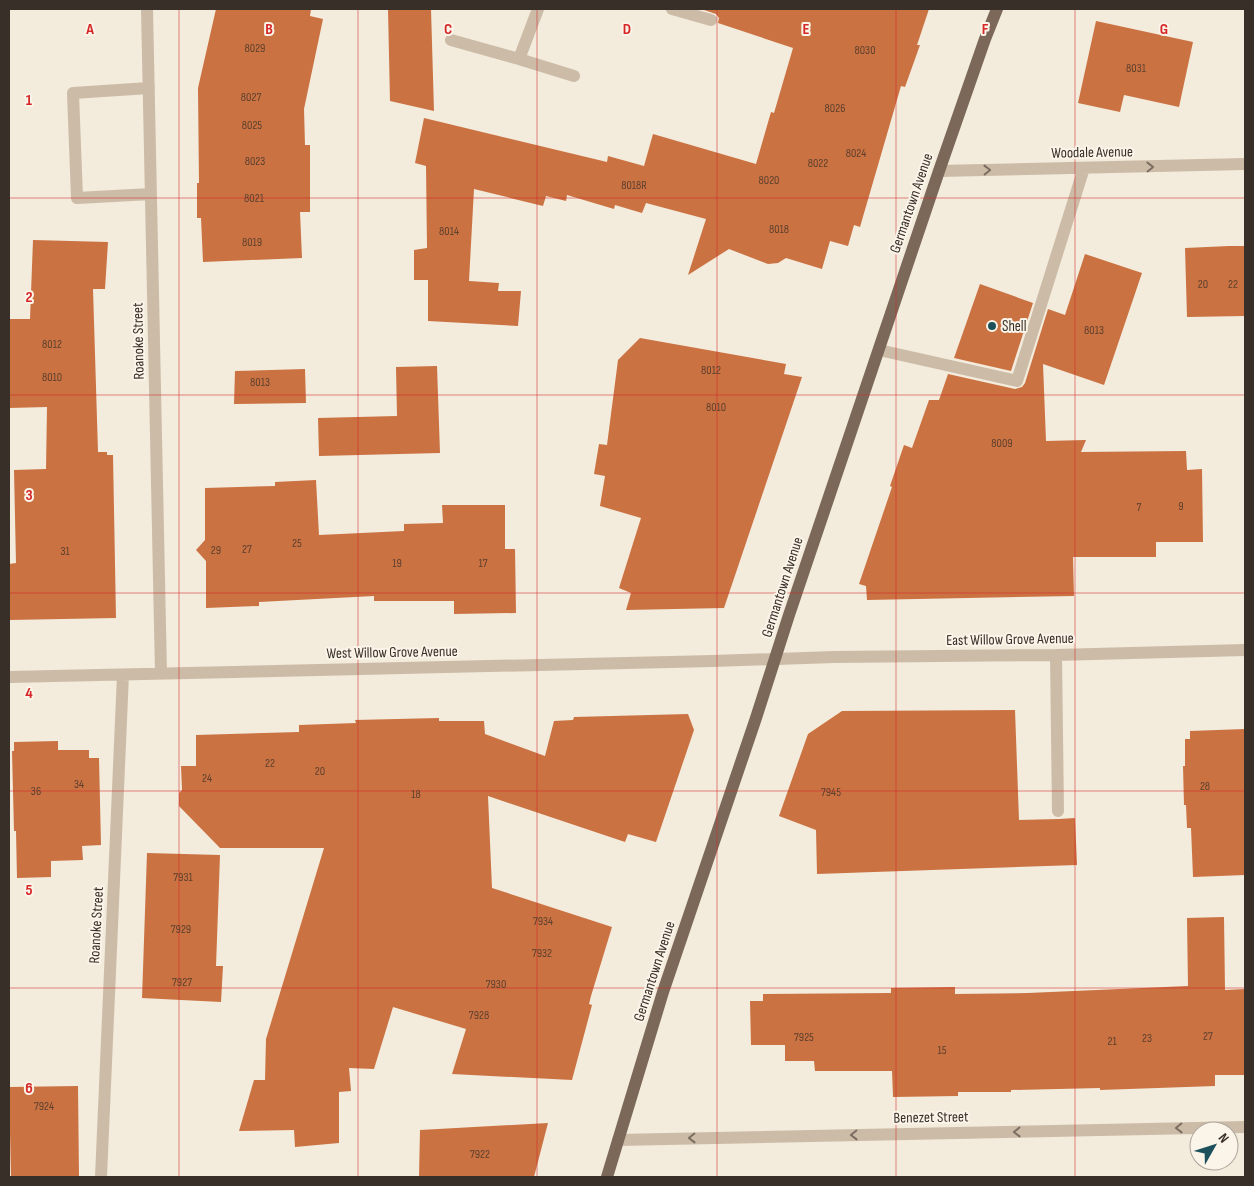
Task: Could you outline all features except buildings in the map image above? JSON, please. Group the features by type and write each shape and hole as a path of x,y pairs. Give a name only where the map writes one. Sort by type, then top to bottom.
{"main road":[{"name":"Germantown Avenue","path":"606,1177 663,992 789,615 939,171 997,9"}],"street":[{"name":"Roanoke Street","path":"147,9 162,673"},
{"path":"519,59 538,9"},
{"path":"672,9 711,20"},
{"path":"451,40 574,76"},
{"path":"148,88 73,93 77,198 151,194"},
{"name":"Woodale Avenue","path":"939,171 1245,164"},
{"path":"879,350 1017,382 1084,168"},
{"name":"East Willow Grove Avenue","path":"775,659 1245,650"},
{"path":"1056,655 1058,811"},
{"name":"West Willow Grove Avenue","path":"9,677 775,659"},
{"name":"Roanoke Street","path":"101,1177 123,675"},
{"name":"Benezet Street","path":"618,1140 1245,1127"}],"place":[{"name":"Shell","path":"992,326"}]}
